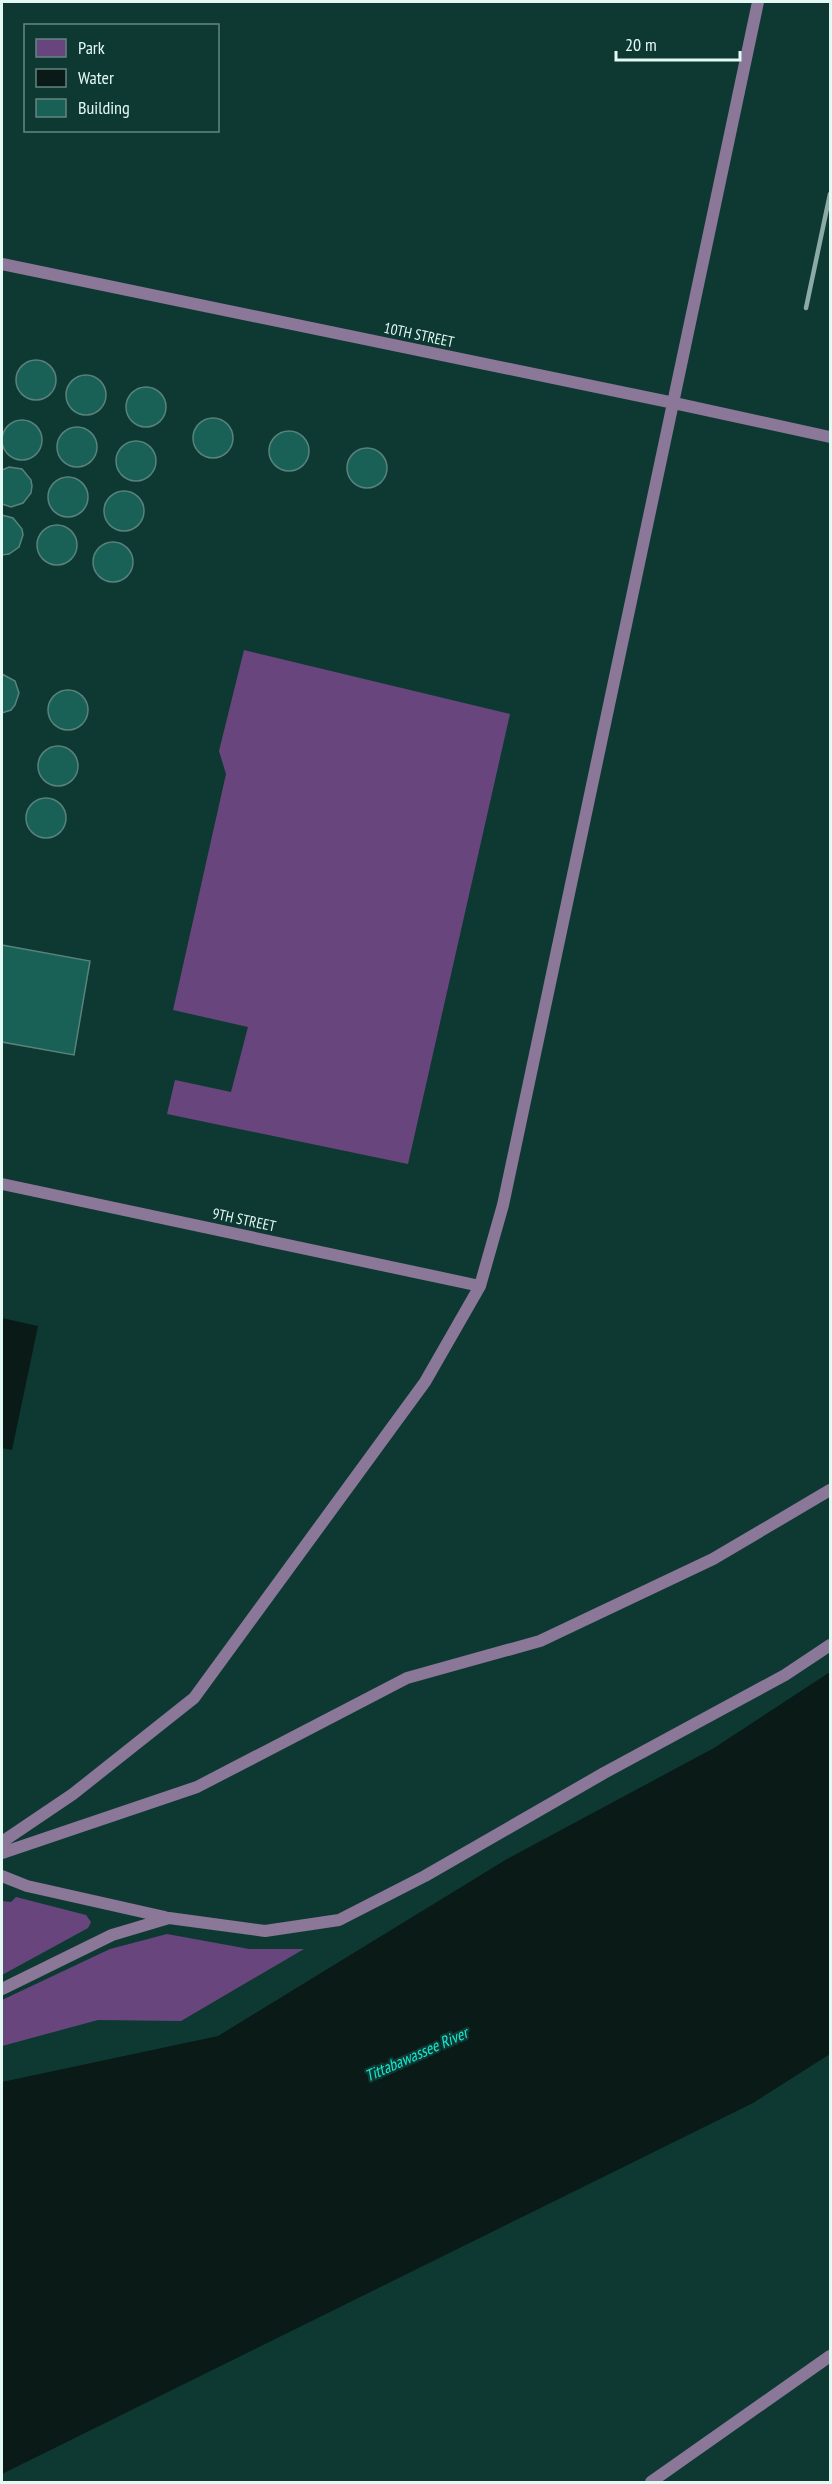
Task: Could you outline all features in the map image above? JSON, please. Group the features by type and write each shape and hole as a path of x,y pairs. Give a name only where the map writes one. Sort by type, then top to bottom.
{"lane":[{"path":"2,1842 73,1794 195,1698 425,1382 480,1286 503,1205 758,2"},
{"name":"10TH STREET","path":"2,264 831,437"},
{"name":"9TH STREET","path":"2,1184 480,1286"},
{"path":"2,1853 197,1787 407,1678 540,1641 713,1559 831,1490"},
{"path":"2,1876 37,1889 169,1918 265,1931 339,1920 425,1876 604,1773 785,1675 831,1645"},
{"path":"2,1989 112,1935 169,1918"},
{"path":"651,2482 831,2356"}],"green space":[{"path":"244,650 510,714 408,1164 167,1114 175,1080 231,1092 248,1027 173,1010 226,774 219,751"},
{"path":"16,1897 86,1915 91,1922 88,1928 2,1975 2,1901 11,1902"},
{"path":"167,1934 249,1949 304,1949 181,2021 98,2020 2,2046 2,2000 110,1949"}],"water":[{"path":"2,1318 38,1326 12,1450 2,1448"},
{"name":"Tittabawassee River","path":"830,1672 830,2054 753,2103 2,2474 2,2082 218,2036 507,1859 714,1748"}],"building":[{"path":"36,360 50,366 56,380 50,394 36,400 22,394 16,380 22,366"},
{"path":"86,375 100,381 106,395 100,409 86,415 72,409 66,395 72,381"},
{"path":"146,387 160,393 166,407 160,421 146,427 132,421 126,407 132,393"},
{"path":"213,418 227,424 233,438 227,452 213,458 199,452 193,438 199,424"},
{"path":"22,420 36,426 42,440 36,454 22,460 8,454 2,440 8,426"},
{"path":"77,427 91,433 97,447 91,461 77,467 63,461 57,447 63,433"},
{"path":"289,431 303,437 309,451 303,465 289,471 275,465 269,451 275,437"},
{"path":"136,441 150,447 156,461 150,475 136,481 122,475 116,461 122,447"},
{"path":"367,448 381,454 387,468 381,482 367,488 353,482 347,468 353,454"},
{"path":"9,467 22,469 31,480 32,486 31,493 23,503 11,507 2,504 2,470"},
{"path":"68,477 82,483 88,497 82,511 68,517 54,511 48,497 54,483"},
{"path":"124,491 138,497 144,511 138,525 124,531 110,525 104,511 110,497"},
{"path":"2,515 13,518 22,529 23,535 19,547 9,554 2,555"},
{"path":"57,525 71,531 77,545 71,559 57,565 43,559 37,545 43,531"},
{"path":"113,542 127,548 133,562 127,576 113,582 99,576 93,562 99,548"},
{"path":"2,674 15,681 19,693 11,710 2,713"},
{"path":"68,690 82,696 88,710 82,724 68,730 54,724 48,710 54,696"},
{"path":"58,746 72,752 78,766 72,780 58,786 44,780 38,766 44,752"},
{"path":"46,798 60,804 66,818 60,832 46,838 32,832 26,818 32,804"},
{"path":"2,945 90,961 74,1055 2,1042"}],"railway":[{"path":"806,308 830,194"}]}
